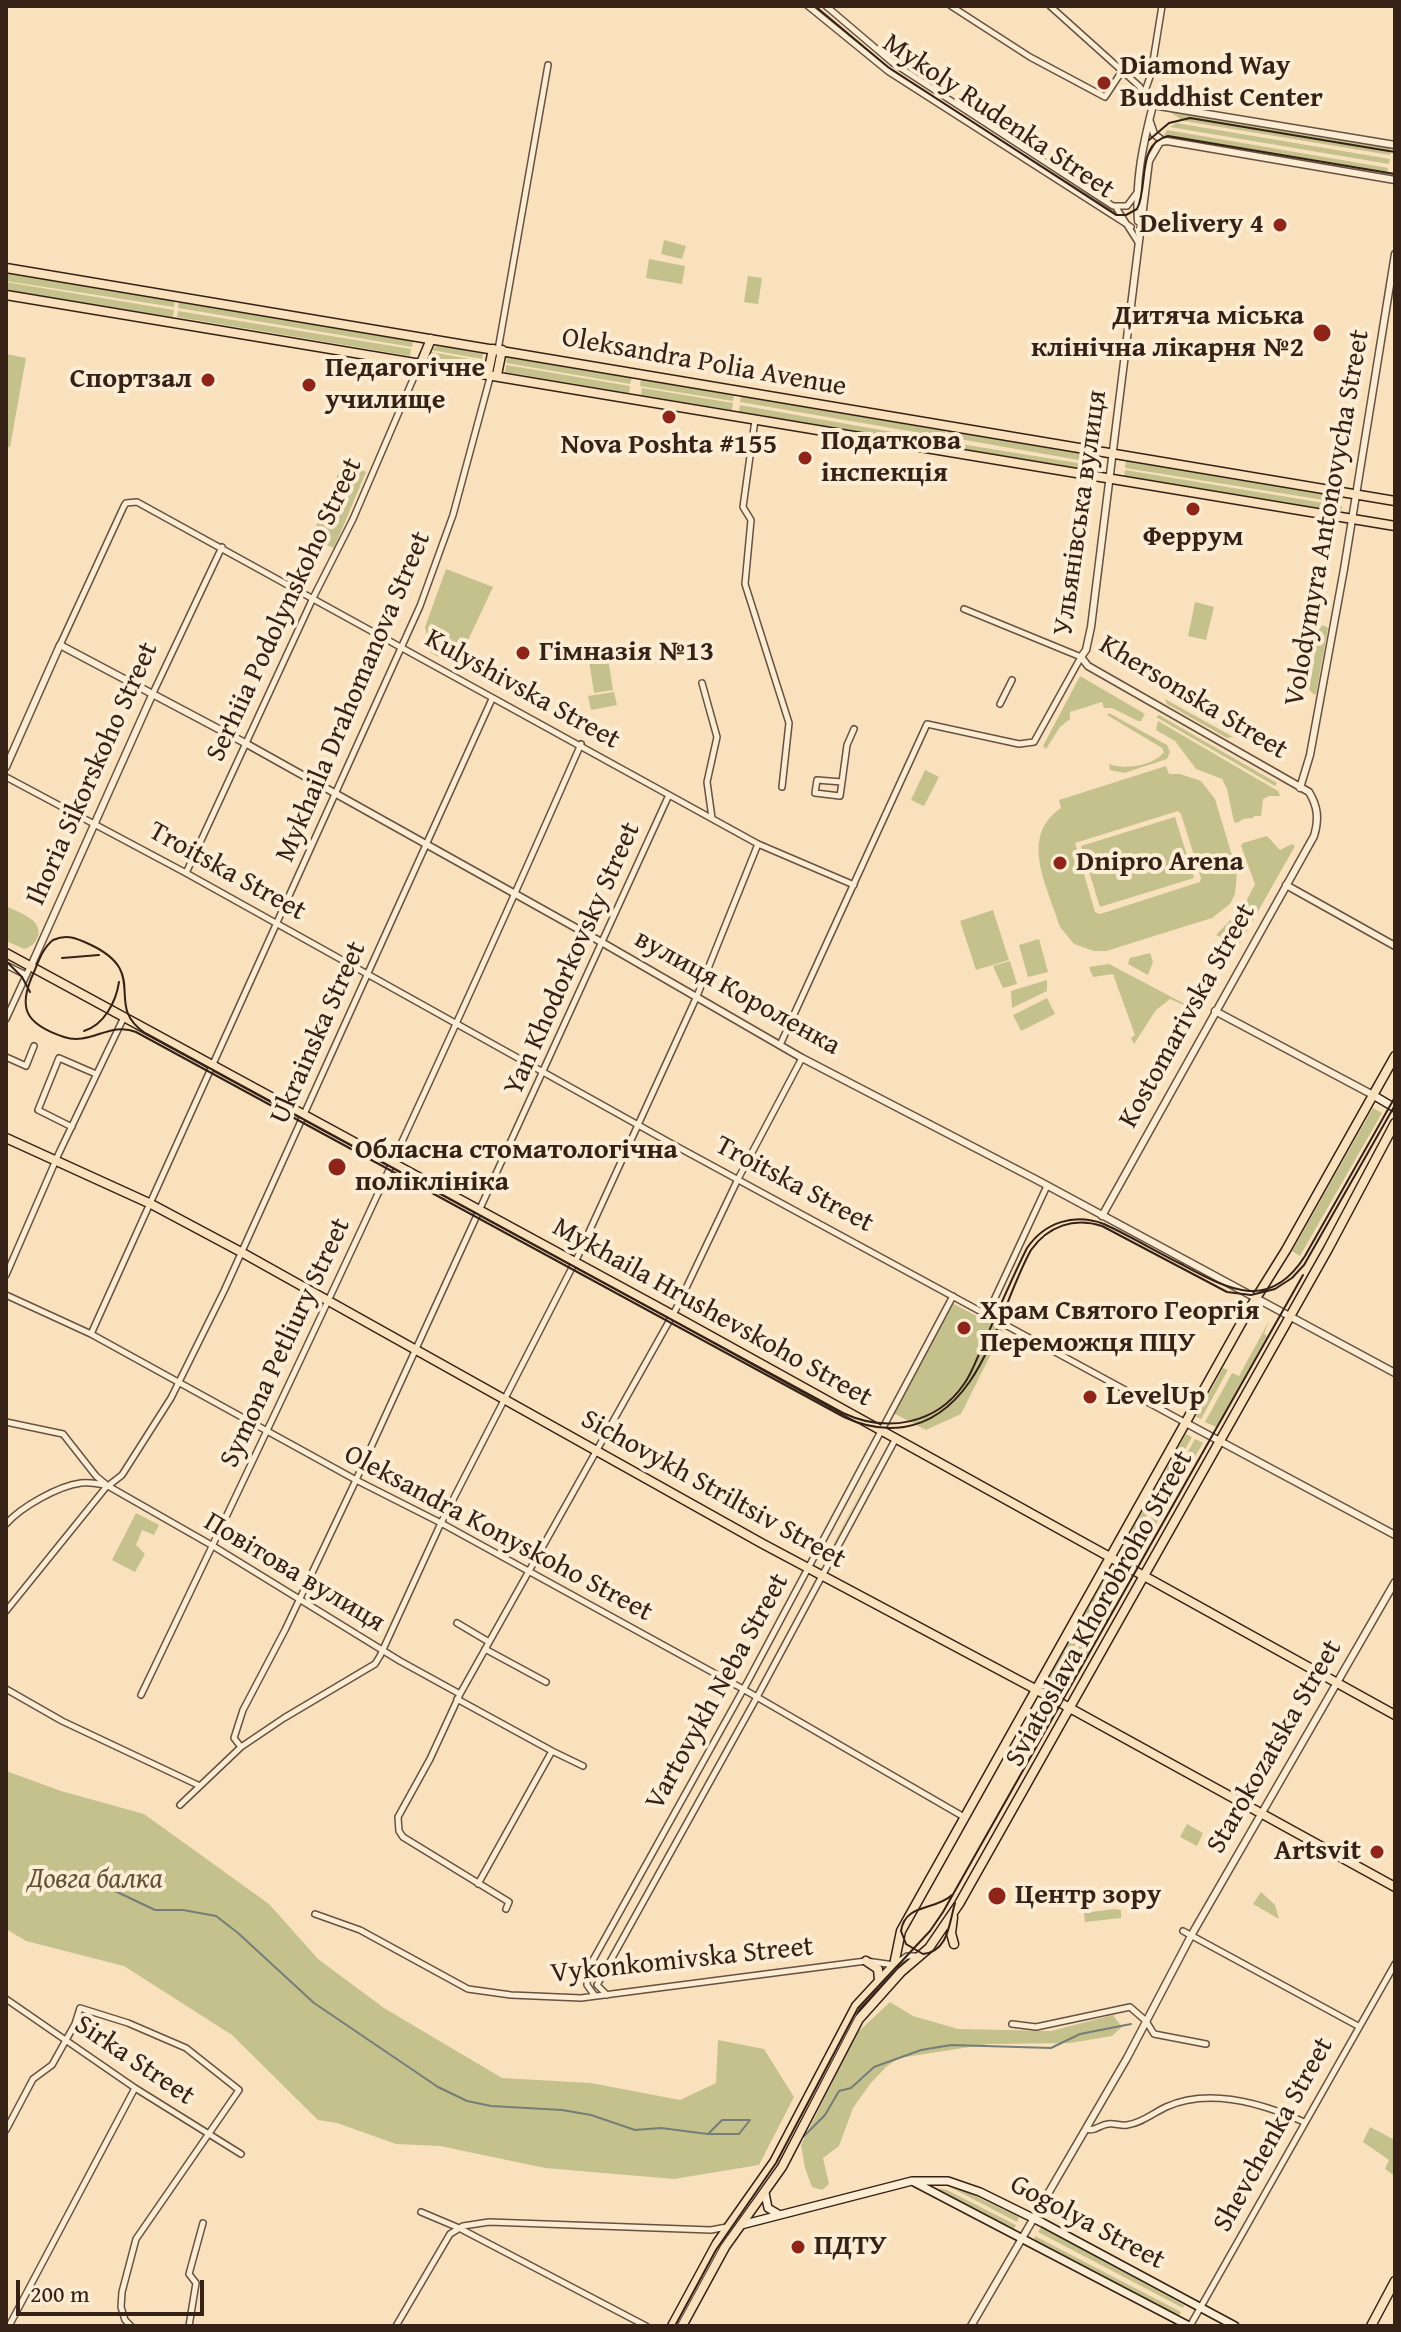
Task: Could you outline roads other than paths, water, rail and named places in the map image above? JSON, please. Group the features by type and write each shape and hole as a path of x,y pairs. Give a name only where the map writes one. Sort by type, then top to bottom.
{"main road":[{"name":"Oleksandra Polia Avenue","path":"6,268 1395,501"},
{"name":"Oleksandra Polia Avenue","path":"6,295 1395,526"},
{"path":"421,363 431,339"},
{"path":"492,374 498,350"},
{"name":"Mykhaila Hrushevskoho Street","path":"6,953 672,1315 1395,1715"},
{"name":"Sviatoslava Khorobroho Street","path":"819,2086 863,2012 898,1968 898,1940 1256,1297 1395,1056"},
{"path":"1373,1095 1395,1108"},
{"name":"Sviatoslava Khorobroho Street","path":"819,2086 861,2000 879,1980 923,1954 959,1904 1395,1123"},
{"name":"Sichovykh Striltsiv Street","path":"6,1138 151,1204 241,1252 808,1569 1037,1690 1395,1887"},
{"path":"954,1944 952,1920 959,1904"},
{"path":"866,1961 878,1969 879,1980"},
{"path":"682,2326 722,2253 765,2193 819,2086"},
{"path":"672,2326 713,2248 791,2140"},
{"name":"Gogolya Street","path":"741,2225 912,2181 941,2180 964,2185 1033,2219 1235,2326"},
{"name":"Gogolya Street","path":"912,2181 1190,2326"},
{"path":"765,2193 768,2208 780,2215"},
{"path":"1371,2326 1395,2281"}],"street":[{"name":"Mykoly Rudenka Street","path":"808,6 889,72 1131,227"},
{"name":"Mykoly Rudenka Street","path":"826,6 893,63 1116,208 1138,242"},
{"path":"951,6 1030,57 1105,97 1122,71"},
{"path":"1050,6 1145,92 1153,105 1395,145"},
{"path":"1145,92 1162,6"},
{"path":"498,350 548,65"},
{"name":"Ульянівська вулиця","path":"1139,232 1137,189 1141,152 1153,105"},
{"path":"1149,119 1154,134 1162,142 1395,180"},
{"name":"Ульянівська вулиця","path":"1081,657 1089,640 1149,161 1162,142"},
{"name":"Mykoly Rudenka Street","path":"1116,208 1131,204 1137,189"},
{"name":"Volodymyra Antonovycha Street","path":"1300,788 1312,743 1352,519 1395,254"},
{"name":"Serhiia Podolynskoho Street","path":"186,873 313,598 353,519 421,363"},
{"name":"Mykhaila Drahomanova Street","path":"91,1334 402,648 453,515 492,374"},
{"path":"755,419 743,507 751,520 745,584 789,723 782,787"},
{"name":"Kulyshivska Street","path":"60,645 123,508 131,502 144,505 758,844 854,885"},
{"name":"Ihoria Sikorskoho Street","path":"6,1019 222,547"},
{"name":"Khersonska Street","path":"964,609 1081,657 1088,666 1309,792"},
{"path":"6,767 60,645"},
{"name":"вулиця Короленка","path":"60,645 335,793 802,1058 1395,1373"},
{"path":"780,1045 927,724 1019,744 1034,742 1081,657"},
{"path":"1000,704 1012,680"},
{"path":"702,683 717,737 707,782 713,819"},
{"name":"Ukrainska Street","path":"6,1611 108,1486 122,1475 179,1382 492,699"},
{"path":"842,782 817,780 815,793 840,796 842,782 847,745 854,729"},
{"name":"Symona Petliury Street","path":"141,1695 329,1302 581,744"},
{"name":"Troitska Street","path":"6,777 186,873 543,1074 1395,1535"},
{"name":"Kostomarivska Street","path":"1102,1216 1317,826 1317,807 1309,792"},
{"name":"Yan Khodorkovsky Street","path":"241,1747 234,1738 239,1720 356,1480 669,795"},
{"path":"180,1805 241,1747 375,1664 441,1523 575,1262 697,996 758,844"},
{"path":"1286,885 1395,946"},
{"path":"6,965 26,975"},
{"path":"1215,1011 1373,1095"},
{"path":"6,1275 124,1016"},
{"path":"6,1057 26,1066 34,1046"},
{"path":"72,1127 38,1110 59,1058 96,1074"},
{"path":"506,1909 509,1902 408,1842 399,1831 398,1817 430,1759 458,1696 672,1315 738,1179 802,1058"},
{"path":"987,1315 1047,1186"},
{"name":"Oleksandra Konyskoho Street","path":"6,1295 91,1334 356,1480 441,1523 743,1689 965,1818"},
{"name":"Vartovykh Neba Street","path":"586,1980 588,1969 743,1689 953,1296"},
{"path":"6,1422 63,1434 96,1476 108,1486"},
{"name":"Vartovykh Neba Street","path":"597,1985 895,1440"},
{"path":"6,1524 18,1511 41,1498 81,1483 108,1486"},
{"name":"Повітова вулиця","path":"108,1486 300,1598 458,1696 583,1766"},
{"name":"Starokozatska Street","path":"971,2326 1395,1582"},
{"path":"457,1623 489,1642"},
{"path":"485,1649 546,1682"},
{"path":"6,1689 62,1721 200,1786"},
{"path":"478,1884 552,1751"},
{"name":"Vykonkomivska Street","path":"315,1914 360,1930 475,1991 564,1998 866,1961 898,1968"},
{"path":"1183,1931 1358,2026"},
{"path":"898,1940 901,1951 907,1956"},
{"path":"898,1968 907,1956 923,1954"},
{"name":"Shevchenka Street","path":"1190,2326 1395,1964"},
{"path":"586,1980 607,1995"},
{"path":"586,1980 595,1996"},
{"name":"Sirka Street","path":"6,1999 135,2088 241,2154"},
{"path":"1012,2024 1036,2027 1130,2007 1146,2021 1154,2034 1206,2044"},
{"path":"6,2130 33,2079 52,2065 75,2024 80,2008 128,2023 186,2048 239,2090 136,2239 121,2307 125,2320 131,2326"},
{"path":"9,2326 135,2088"},
{"path":"1086,2129 1092,2131 1109,2124 1127,2125 1167,2106 1203,2099 1267,2107 1304,2122"},
{"path":"421,2212 459,2228 646,2326"},
{"name":"Gogolya Street","path":"459,2228 489,2222 711,2230 741,2225"},
{"path":"189,2326 196,2283 189,2274 203,2223"},
{"path":"396,2326 433,2260 450,2234 459,2228"}],"waterway":[{"path":"115,1891 155,1910 183,1910 216,1916 314,2003 438,2087 467,2101 591,2115 635,2130 661,2128 739,2134 750,2120"},
{"path":"803,2137 825,2115 839,2091 851,2088 874,2067 921,2050 951,2045 1051,2048 1080,2034 1131,2024"},
{"path":"709,2133 722,2120 749,2120"}],"tram line":[{"path":"815,6 888,67 1116,215 1126,215 1137,209 1147,156 1158,140 1168,136 1395,174"},
{"path":"1149,140 1169,123 1190,118 1395,152"},
{"path":"1395,1097 1305,1256 1291,1274 1277,1285 1247,1291 1231,1287 1104,1224 1082,1219 1061,1222 1042,1232 1027,1248 972,1370 953,1398 925,1416 909,1421 876,1423 843,1413 145,1033 127,1011 123,977 118,966 108,955 89,944 63,937 53,940 40,959 26,996 28,1013 51,1032 73,1039 117,1029 136,1032 844,1417 881,1428 904,1427 931,1418 953,1402 985,1356 1031,1250 1045,1235 1062,1226 1072,1223 1102,1226 1227,1292 1251,1295 1275,1289 1304,1265 1395,1105"},
{"path":"62,958 99,955"},
{"path":"6,961 22,977 30,992"},
{"path":"84,1031 97,1024 108,1012 119,982"},
{"path":"675,2326 716,2250 776,2163 858,2008 930,1931 943,1912 1303,1275"},
{"path":"952,1895 908,1916 901,1931 906,1944 923,1954 938,1948 946,1935 955,1903"}],"place":[{"name":"Diamond Way Buddhist Center","path":"1104,83"},
{"name":"Delivery 4","path":"1280,225"},
{"name":"Дитяча міська клінічна лікарня №2","path":"1322,333"},
{"name":"Спортзал","path":"208,380"},
{"name":"Педагогічне училище","path":"309,385"},
{"name":"Nova Poshta #155","path":"669,417"},
{"name":"Податкова інспекція","path":"805,458"},
{"name":"Феррум","path":"1193,509"},
{"name":"Гімназія №13","path":"523,653"},
{"name":"Dnipro Arena","path":"1060,863"},
{"name":"Обласна стоматологічна поліклініка","path":"337,1167"},
{"name":"Храм Святого Георгія Переможця ПЦУ","path":"964,1328"},
{"name":"LevelUp","path":"1090,1397"},
{"name":"Artsvit","path":"1377,1852"},
{"name":"Центр зору","path":"997,1896"},
{"name":"ПДТУ","path":"798,2247"}],"park label":[{"name":"Довга балка","path":"95,1880"}]}
